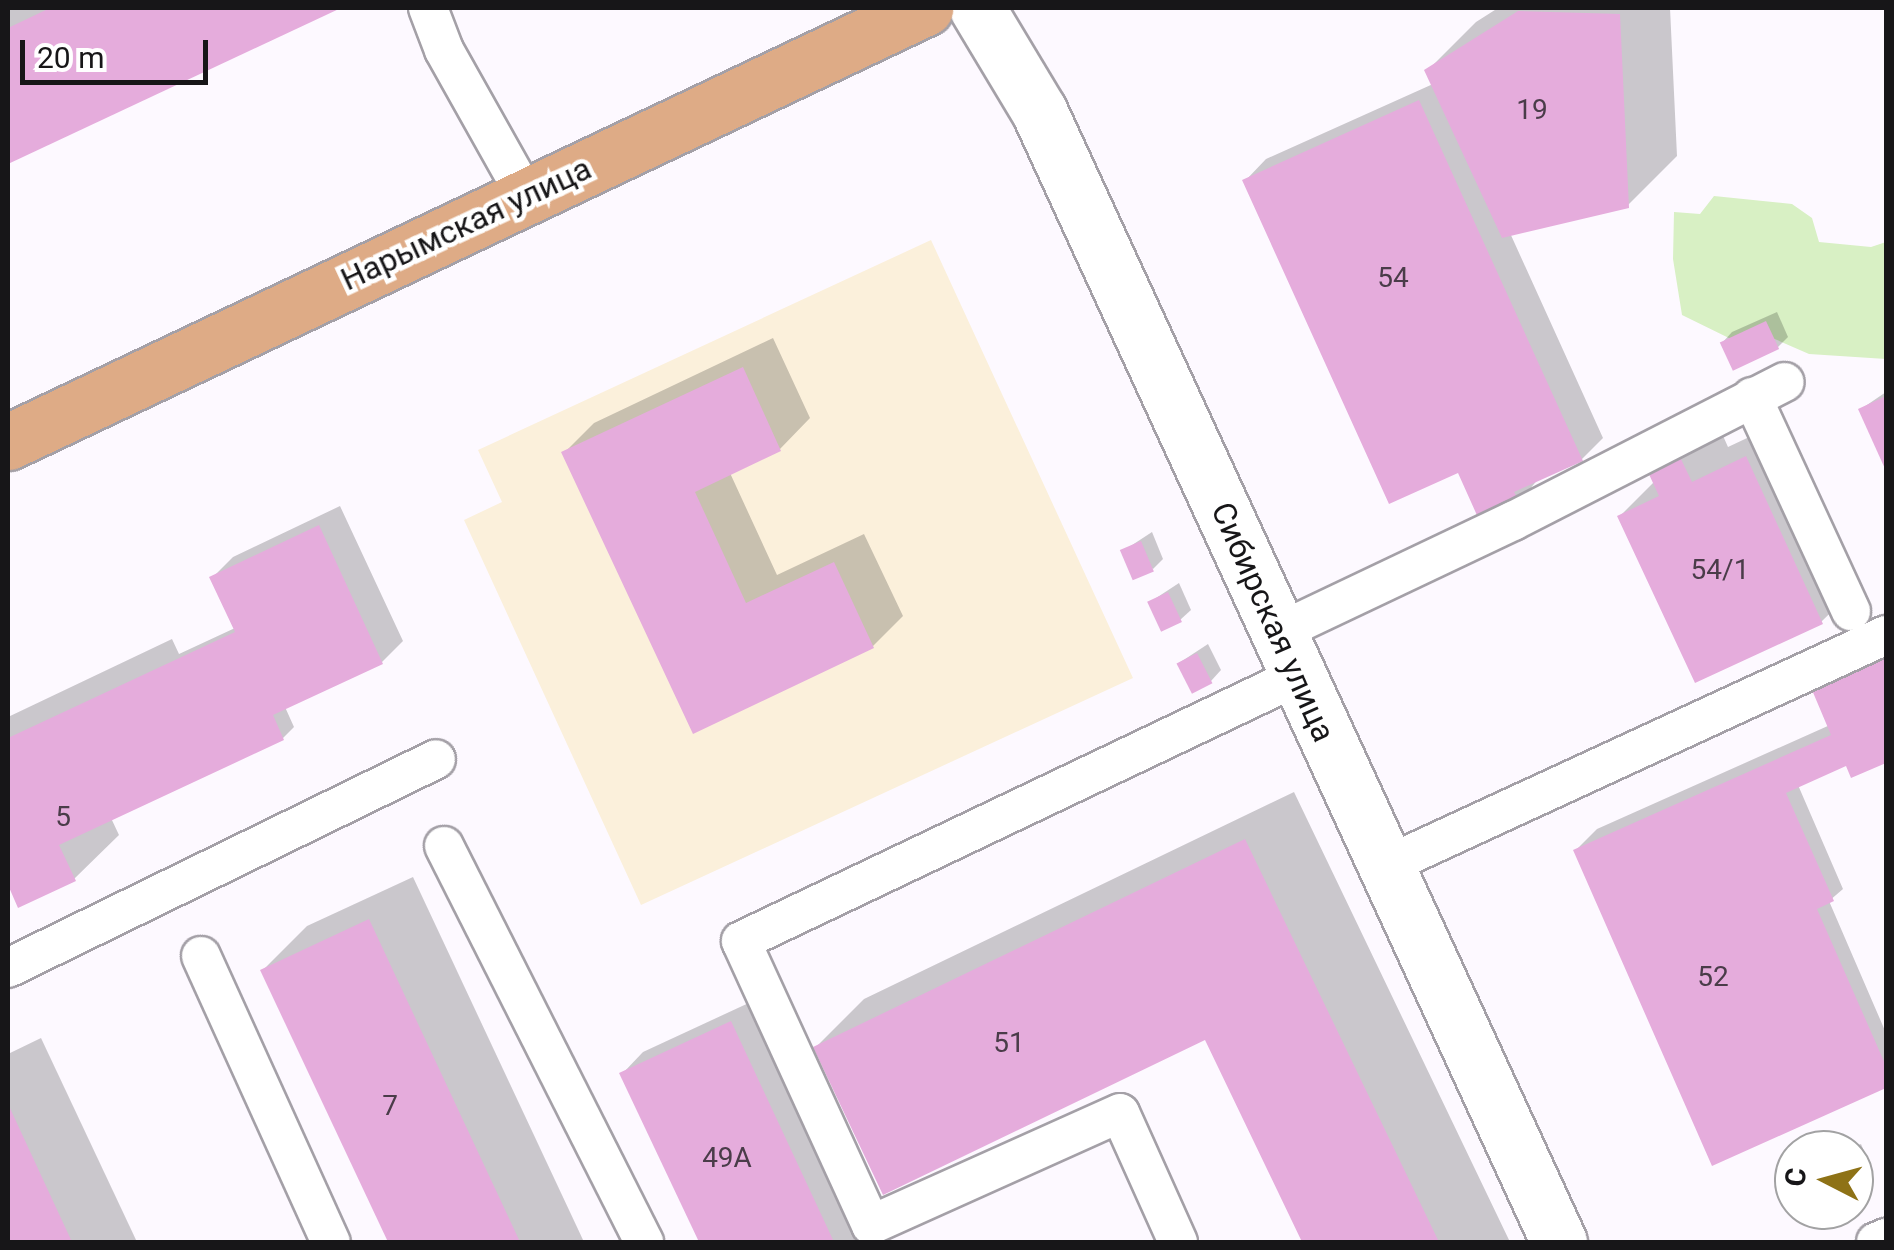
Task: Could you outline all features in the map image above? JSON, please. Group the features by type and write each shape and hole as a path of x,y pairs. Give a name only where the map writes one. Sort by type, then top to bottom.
{"main road":[{"name":"Нарымская улица","path":"8,442 925,8"}],"street":[{"name":"Сибирская улица","path":"976,8 1040,111 1559,1242"}],"lane":[{"path":"428,8 444,50 526,196"},
{"path":"1178,1242 1120,1113 871,1225 740,940 1288,654 1512,521 1769,389 1851,611"},
{"path":"1384,866 1886,635"},
{"path":"8,968 436,758"},
{"path":"444,846 644,1242"},
{"path":"200,956 332,1242"},
{"path":"1876,1242 1886,1238"}],"shaded area":[{"path":"931,240 1133,678 641,905 464,520 502,502 478,450"}],"green space":[{"path":"1714,196 1792,204 1812,218 1819,242 1871,247 1886,242 1886,359 1809,354 1770,337 1735,341 1682,315 1673,259 1674,212 1700,214"}],"building":[{"path":"50,8 341,8 8,164 8,28"},
{"path":"1518,11 1620,14 1629,208 1502,238 1424,70"},
{"path":"1419,100 1583,461 1514,492 1521,504 1480,522 1458,473 1389,504 1242,180"},
{"path":"1766,321 1779,349 1733,371 1720,343"},
{"path":"743,367 781,451 695,492 746,603 834,562 874,648 693,734 561,452"},
{"path":"1886,396 1886,471 1858,409"},
{"path":"1679,455 1692,482 1746,456 1823,624 1695,683 1617,516 1659,496 1647,470"},
{"path":"319,525 383,664 273,715 284,740 59,845 76,881 18,908 8,885 8,738 235,632 209,577"},
{"path":"1141,541 1154,571 1133,580 1120,550"},
{"path":"1168,592 1182,622 1161,632 1147,602"},
{"path":"1197,653 1212,683 1192,694 1177,663"},
{"path":"1886,657 1886,763 1851,778 1846,766 1786,793 1834,901 1817,909 1886,1066 1886,1088 1792,1130 1774,1130 1774,1138 1712,1166 1573,850 1831,735 1812,690"},
{"path":"1245,839 1439,1242 1302,1242 1205,1040 883,1195 813,1047"},
{"path":"369,919 520,1242 388,1242 260,970"},
{"path":"731,1021 834,1242 699,1242 619,1073"},
{"path":"8,1104 72,1242 8,1242"}]}
